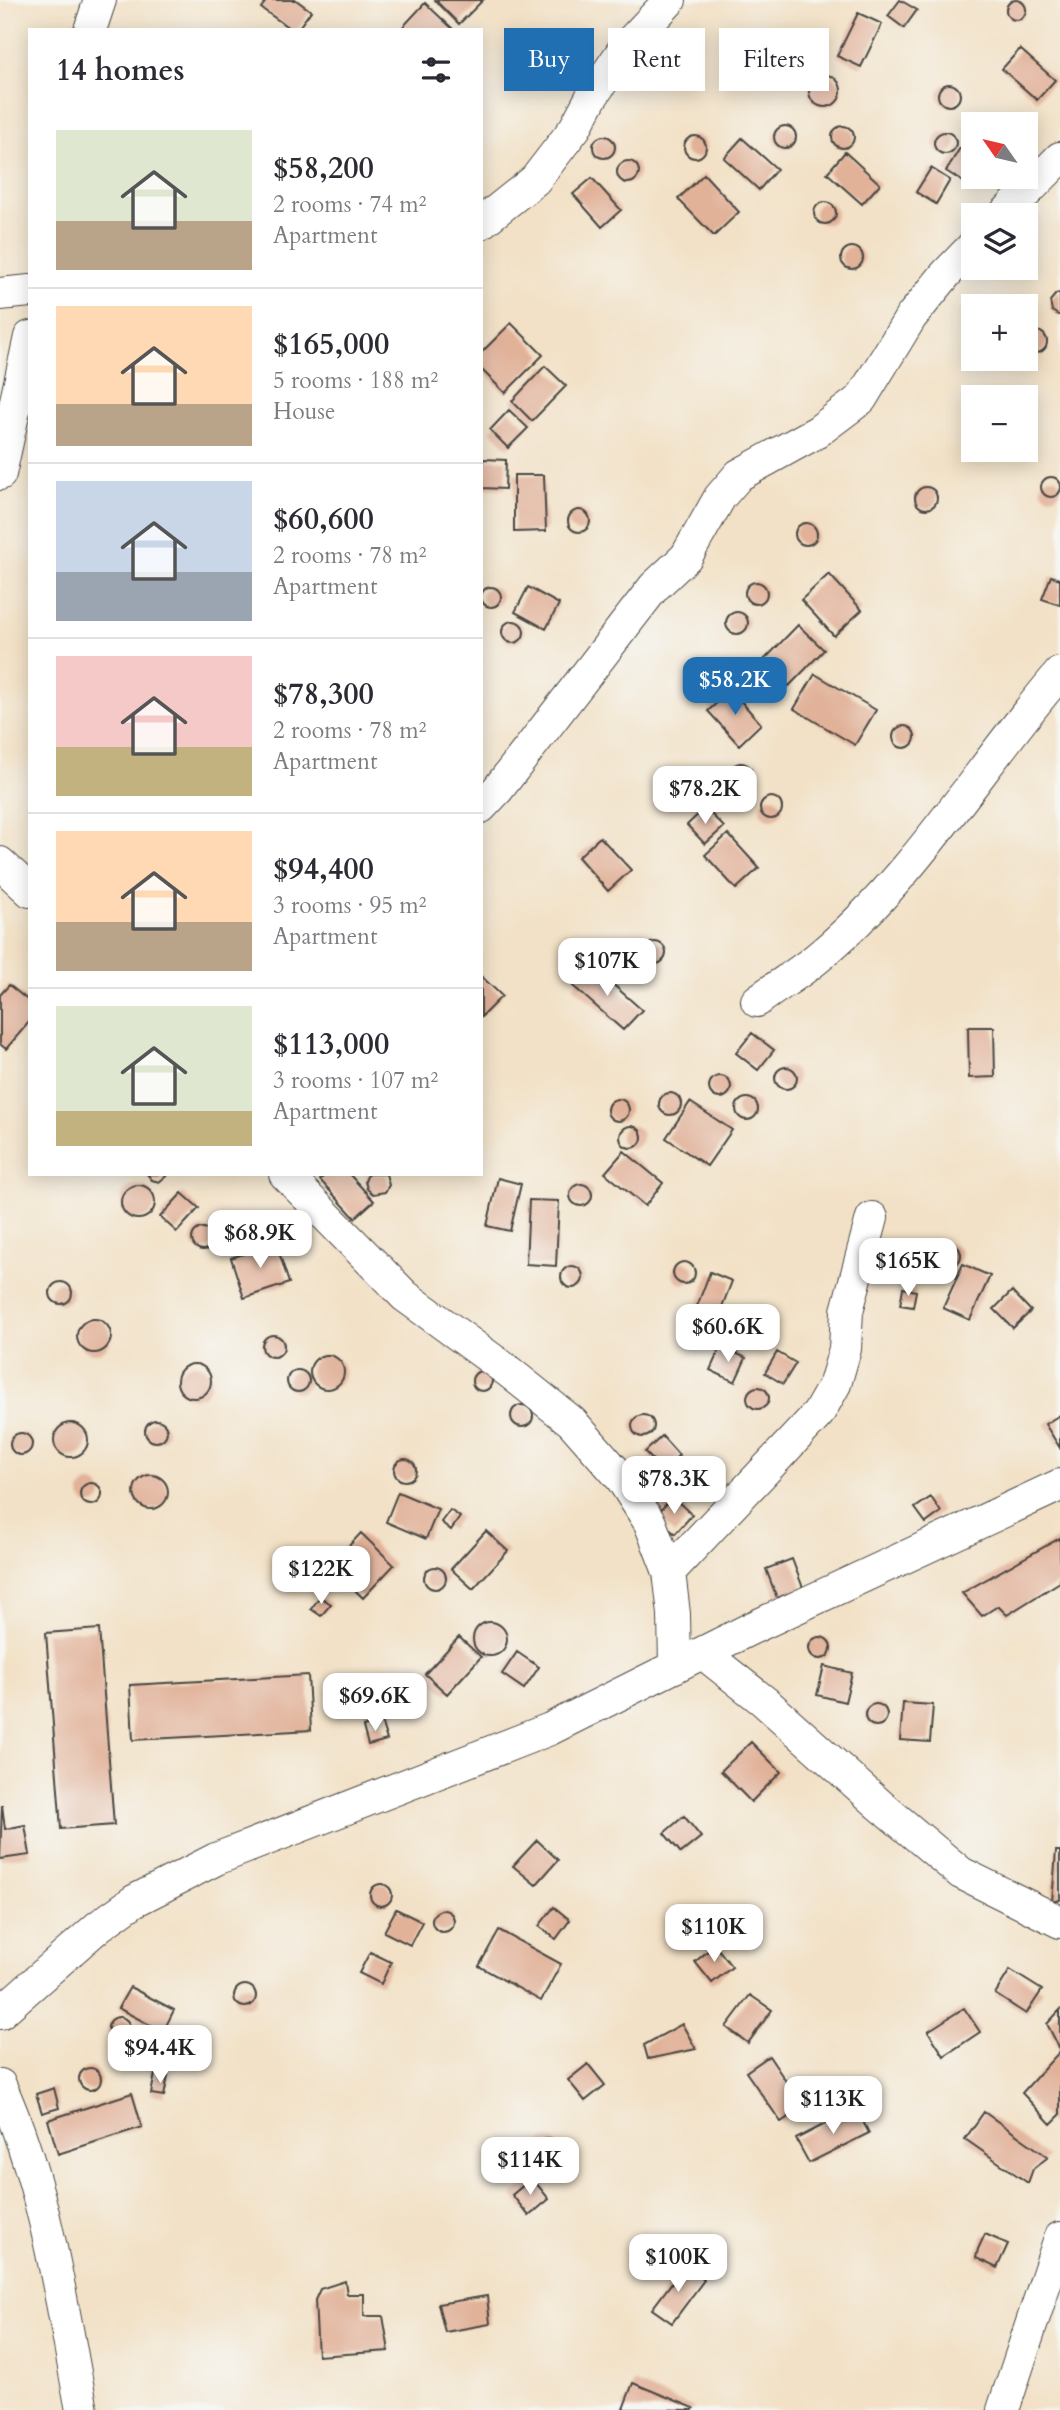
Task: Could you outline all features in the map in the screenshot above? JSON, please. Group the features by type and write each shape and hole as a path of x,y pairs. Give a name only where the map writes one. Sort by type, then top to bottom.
{"street":[{"path":"91,28 100,0"},
{"path":"483,221 536,180 575,128 591,98 624,49 670,0"},
{"path":"1016,203 1060,158"},
{"path":"483,805 654,587 686,557 726,490 739,475 817,432 862,399 911,317 961,258"},
{"path":"0,294 28,291"},
{"path":"0,474 28,346"},
{"path":"757,1001 822,955 890,887 946,821 1060,673"},
{"path":"0,863 28,889"},
{"path":"287,1176 405,1296 508,1371 572,1422 614,1469 650,1523 669,1572 674,1614 689,1660 765,1702 961,1873 1060,1922"},
{"path":"669,1572 818,1414 835,1384 845,1349 847,1311 872,1218"},
{"path":"0,2013 99,1926 134,1901 216,1859 550,1729 689,1660 1060,1485"},
{"path":"0,2085 16,2121 51,2241 82,2410"},
{"path":"1003,2410 1060,2238"}],"building":[{"path":"267,0 296,0 311,11 298,28 289,28 261,8"},
{"path":"435,0 483,0 459,24"},
{"path":"900,0 917,10 904,28 888,16"},
{"path":"1012,0 1020,0 1026,10 1020,20 1012,20 1006,14 1006,6"},
{"path":"425,3 452,28 402,28"},
{"path":"858,13 882,24 861,67 837,56"},
{"path":"1020,49 1055,80 1037,100 1002,69"},
{"path":"829,76 839,85 841,91 836,102 825,107 814,102 809,91 829,91"},
{"path":"949,84 959,91 960,95 953,105 949,106 939,99 938,95 945,85"},
{"path":"785,126 795,133 796,137 789,147 785,148 775,141 774,137 781,127"},
{"path":"843,126 853,133 854,137 847,147 843,148 833,141 832,137 839,127"},
{"path":"945,132 955,139 956,143 949,153 945,154 935,147 934,143 941,133"},
{"path":"604,136 614,143 615,147 608,157 604,158 594,151 593,147 600,137"},
{"path":"695,136 705,143 706,147 699,157 695,158 685,151 684,147 691,137"},
{"path":"742,138 777,169 759,190 724,158"},
{"path":"960,148 961,149 961,180 946,171"},
{"path":"845,152 880,184 862,204 827,173"},
{"path":"628,161 638,168 639,172 632,182 628,183 618,176 617,172 624,162"},
{"path":"931,168 950,180 936,204 916,192"},
{"path":"704,174 739,212 714,236 678,199"},
{"path":"592,178 621,210 602,227 573,194"},
{"path":"825,202 835,209 836,213 829,223 825,224 815,217 814,213 821,203"},
{"path":"852,247 862,254 863,258 856,268 852,269 842,262 841,258 848,248"},
{"path":"1060,293 1058,315 1052,311 1050,301"},
{"path":"511,323 543,355 505,393 483,371 483,351"},
{"path":"1038,332 1046,338 1046,346 1038,352"},
{"path":"545,366 566,386 532,421 512,401"},
{"path":"509,410 528,428 508,448 490,430"},
{"path":"483,459 506,460 505,489 483,488"},
{"path":"514,475 544,475 546,531 514,532"},
{"path":"1051,477 1058,480 1061,487 1058,494 1051,497 1044,494 1041,487 1044,480"},
{"path":"926,487 936,494 937,498 930,508 926,509 916,502 915,498 922,488"},
{"path":"579,510 589,517 590,521 583,531 579,532 569,525 568,521 575,511"},
{"path":"806,523 816,530 817,534 810,544 806,545 796,538 795,534 802,524"},
{"path":"829,574 862,610 834,636 801,600"},
{"path":"1051,576 1060,579 1060,605 1042,599"},
{"path":"756,582 766,589 767,593 760,603 756,604 746,597 745,593 752,583"},
{"path":"487,587 495,587 501,593 501,601 495,607 487,607 483,603 483,591"},
{"path":"528,587 559,604 546,629 515,612"},
{"path":"737,612 747,619 748,623 741,633 737,634 727,627 726,623 733,613"},
{"path":"513,621 523,628 524,632 517,642 513,643 503,636 502,632 509,622"},
{"path":"798,625 824,650 789,686 763,661"},
{"path":"815,674 876,710 855,745 794,709"},
{"path":"731,690 761,724 739,745 708,711"},
{"path":"904,726 914,733 915,737 908,747 904,748 894,741 893,737 900,727"},
{"path":"741,763 751,770 752,774 745,784 741,785 731,778 730,774 737,764"},
{"path":"771,797 781,804 782,808 775,818 771,819 761,812 760,808 767,798"},
{"path":"705,808 724,827 705,844 687,825"},
{"path":"728,834 759,868 736,889 705,855"},
{"path":"600,837 631,870 608,891 578,857"},
{"path":"655,942 665,949 666,953 659,963 655,964 645,957 644,953 651,943"},
{"path":"606,945 616,952 617,956 610,966 606,967 596,960 595,956 602,946"},
{"path":"591,965 642,1010 623,1030 573,986"},
{"path":"483,978 502,996 483,1015"},
{"path":"9,985 28,1000 28,1023 6,1049 0,1044 0,995"},
{"path":"968,1027 994,1027 995,1077 969,1078"},
{"path":"752,1033 774,1050 758,1070 736,1053"},
{"path":"786,1067 796,1074 797,1078 790,1088 786,1089 776,1082 775,1078 782,1068"},
{"path":"720,1076 730,1083 731,1087 724,1097 720,1098 710,1091 709,1087 716,1077"},
{"path":"670,1093 678,1096 681,1104 678,1112 670,1115 662,1112 659,1104 662,1096"},
{"path":"747,1098 757,1105 758,1109 751,1119 747,1120 737,1113 736,1109 743,1099"},
{"path":"618,1099 628,1106 629,1110 622,1120 618,1121 608,1114 607,1110 614,1100"},
{"path":"690,1102 732,1130 707,1166 666,1138"},
{"path":"631,1126 641,1133 642,1137 635,1147 631,1148 621,1141 620,1137 627,1127"},
{"path":"624,1151 663,1183 645,1206 605,1173"},
{"path":"149,1176 166,1176 159,1182"},
{"path":"324,1176 351,1176 374,1201 355,1218 320,1180"},
{"path":"367,1176 387,1176 389,1185 385,1192 373,1194 367,1189"},
{"path":"498,1178 521,1184 510,1231 487,1226"},
{"path":"581,1184 591,1191 592,1195 585,1205 581,1206 571,1199 570,1195 577,1185"},
{"path":"138,1185 150,1190 155,1202 150,1214 138,1219 126,1214 121,1202 126,1190"},
{"path":"182,1193 199,1208 177,1232 160,1217"},
{"path":"529,1200 559,1201 556,1266 526,1264"},
{"path":"203,1228 213,1235 214,1239 207,1249 203,1250 193,1243 192,1239 199,1229"},
{"path":"276,1243 289,1283 244,1298 231,1258"},
{"path":"950,1244 960,1251 961,1255 954,1265 950,1266 940,1259 939,1255 946,1245"},
{"path":"684,1262 694,1269 695,1273 688,1283 684,1284 674,1277 673,1273 680,1263"},
{"path":"963,1264 990,1276 970,1320 943,1308"},
{"path":"572,1266 582,1273 583,1277 576,1287 572,1288 562,1281 561,1277 568,1267"},
{"path":"710,1272 732,1281 718,1317 696,1309"},
{"path":"61,1282 71,1289 72,1293 65,1303 61,1304 51,1297 50,1293 57,1283"},
{"path":"903,1288 916,1291 913,1307 900,1305"},
{"path":"1012,1291 1031,1311 1013,1328 994,1309"},
{"path":"94,1319 106,1324 111,1336 106,1348 94,1353 82,1348 77,1336 82,1324"},
{"path":"273,1335 283,1342 284,1346 277,1356 273,1357 263,1350 262,1346 269,1336"},
{"path":"721,1346 746,1358 735,1382 710,1370"},
{"path":"777,1352 796,1363 783,1384 765,1373"},
{"path":"327,1355 339,1360 344,1372 339,1384 327,1389 315,1384 310,1372 315,1360"},
{"path":"194,1364 206,1369 211,1381 206,1393 194,1398 182,1393 177,1381 182,1369"},
{"path":"298,1370 308,1377 309,1381 302,1391 298,1392 288,1385 287,1381 294,1371"},
{"path":"478,1371 486,1371 492,1381 486,1391 478,1391 472,1385 472,1377"},
{"path":"758,1387 768,1394 769,1398 762,1408 758,1409 748,1402 747,1398 754,1388"},
{"path":"522,1405 532,1412 533,1416 526,1426 522,1427 512,1420 511,1416 518,1406"},
{"path":"643,1415 653,1422 654,1426 647,1436 643,1437 633,1430 632,1426 639,1416"},
{"path":"1060,1415 1060,1448 1045,1424"},
{"path":"156,1420 166,1427 167,1431 160,1441 156,1442 146,1435 145,1431 152,1421"},
{"path":"71,1423 83,1428 88,1440 83,1452 71,1457 59,1452 54,1440 59,1428"},
{"path":"21,1433 31,1440 32,1444 25,1454 21,1455 11,1448 10,1444 17,1434"},
{"path":"662,1436 679,1455 663,1471 645,1452"},
{"path":"405,1459 415,1466 416,1470 409,1480 405,1481 395,1474 394,1470 401,1460"},
{"path":"151,1475 163,1480 168,1492 163,1504 151,1509 139,1504 134,1492 139,1480"},
{"path":"91,1483 101,1490 102,1494 95,1504 91,1505 81,1498 80,1494 87,1484"},
{"path":"398,1492 438,1509 426,1539 386,1522"},
{"path":"673,1497 692,1515 675,1534 655,1516"},
{"path":"931,1497 941,1512 926,1523 915,1508"},
{"path":"450,1510 460,1517 451,1530 441,1522"},
{"path":"486,1531 508,1551 473,1589 451,1569"},
{"path":"361,1533 394,1565 363,1598 330,1566"},
{"path":"1060,1538 1060,1582 1007,1615 998,1606 982,1616 962,1593"},
{"path":"792,1559 803,1588 777,1598 766,1569"},
{"path":"435,1567 445,1574 446,1578 439,1588 435,1589 425,1582 424,1578 431,1568"},
{"path":"320,1597 331,1604 321,1616 311,1609"},
{"path":"490,1622 502,1627 507,1639 502,1651 490,1656 478,1651 473,1639 478,1627"},
{"path":"99,1629 114,1825 61,1829 46,1633"},
{"path":"459,1637 481,1657 447,1694 425,1674"},
{"path":"820,1637 830,1644 831,1648 824,1658 820,1659 810,1652 809,1648 816,1638"},
{"path":"517,1652 539,1667 524,1689 502,1674"},
{"path":"824,1666 852,1673 845,1702 817,1695"},
{"path":"308,1675 311,1730 133,1740 130,1685"},
{"path":"903,1703 933,1705 930,1742 900,1740"},
{"path":"876,1704 886,1711 887,1715 880,1725 876,1726 866,1719 865,1715 872,1705"},
{"path":"381,1721 387,1740 368,1745 363,1727"},
{"path":"751,1742 781,1772 751,1802 721,1771"},
{"path":"2,1805 5,1829 25,1825 30,1855 0,1859"},
{"path":"684,1816 701,1837 681,1853 664,1833"},
{"path":"537,1840 558,1860 536,1885 513,1866"},
{"path":"1056,1851 1060,1851 1060,1900 1052,1902"},
{"path":"381,1884 391,1891 392,1895 385,1905 381,1906 371,1899 370,1895 377,1885"},
{"path":"554,1907 570,1920 556,1939 539,1926"},
{"path":"396,1909 422,1922 410,1945 384,1932"},
{"path":"443,1910 453,1917 454,1921 447,1931 443,1932 433,1925 432,1921 439,1911"},
{"path":"499,1930 561,1964 541,2001 479,1966"},
{"path":"715,1945 732,1967 712,1983 695,1962"},
{"path":"370,1952 391,1962 381,1984 359,1973"},
{"path":"1010,1970 1042,1990 1026,2014 995,1994"},
{"path":"245,1985 255,1992 256,1996 249,2006 245,2007 235,2000 234,1996 241,1986"},
{"path":"130,1987 174,2010 163,2032 118,2008"},
{"path":"750,1995 772,2010 748,2043 726,2027"},
{"path":"964,2008 980,2032 944,2056 928,2031"},
{"path":"1060,2010 1060,2049 1047,2024"},
{"path":"119,2017 129,2024 130,2028 123,2038 119,2039 109,2032 108,2028 115,2018"},
{"path":"682,2024 696,2049 648,2059 644,2045"},
{"path":"1060,2051 1060,2115 1051,2124 1022,2093"},
{"path":"769,2056 803,2107 781,2122 746,2072"},
{"path":"588,2064 605,2085 585,2101 568,2080"},
{"path":"90,2068 100,2075 101,2079 94,2089 90,2090 80,2083 79,2079 86,2069"},
{"path":"155,2074 168,2076 164,2096 151,2094"},
{"path":"54,2088 59,2108 42,2113 36,2094"},
{"path":"132,2093 142,2127 58,2154 48,2120"},
{"path":"856,2108 869,2133 809,2163 796,2139"},
{"path":"984,2112 1048,2157 1033,2169 1028,2183 965,2139"},
{"path":"548,2139 558,2146 559,2150 552,2160 548,2161 538,2154 537,2150 544,2140"},
{"path":"532,2178 549,2199 529,2216 512,2195"},
{"path":"985,2234 1008,2244 997,2268 976,2258"},
{"path":"685,2265 704,2280 672,2323 652,2309"},
{"path":"345,2281 347,2294 364,2294 364,2316 383,2316 389,2351 318,2356 315,2300 320,2289"},
{"path":"487,2296 490,2324 445,2332 438,2304"},
{"path":"633,2383 694,2408 623,2409"}]}
